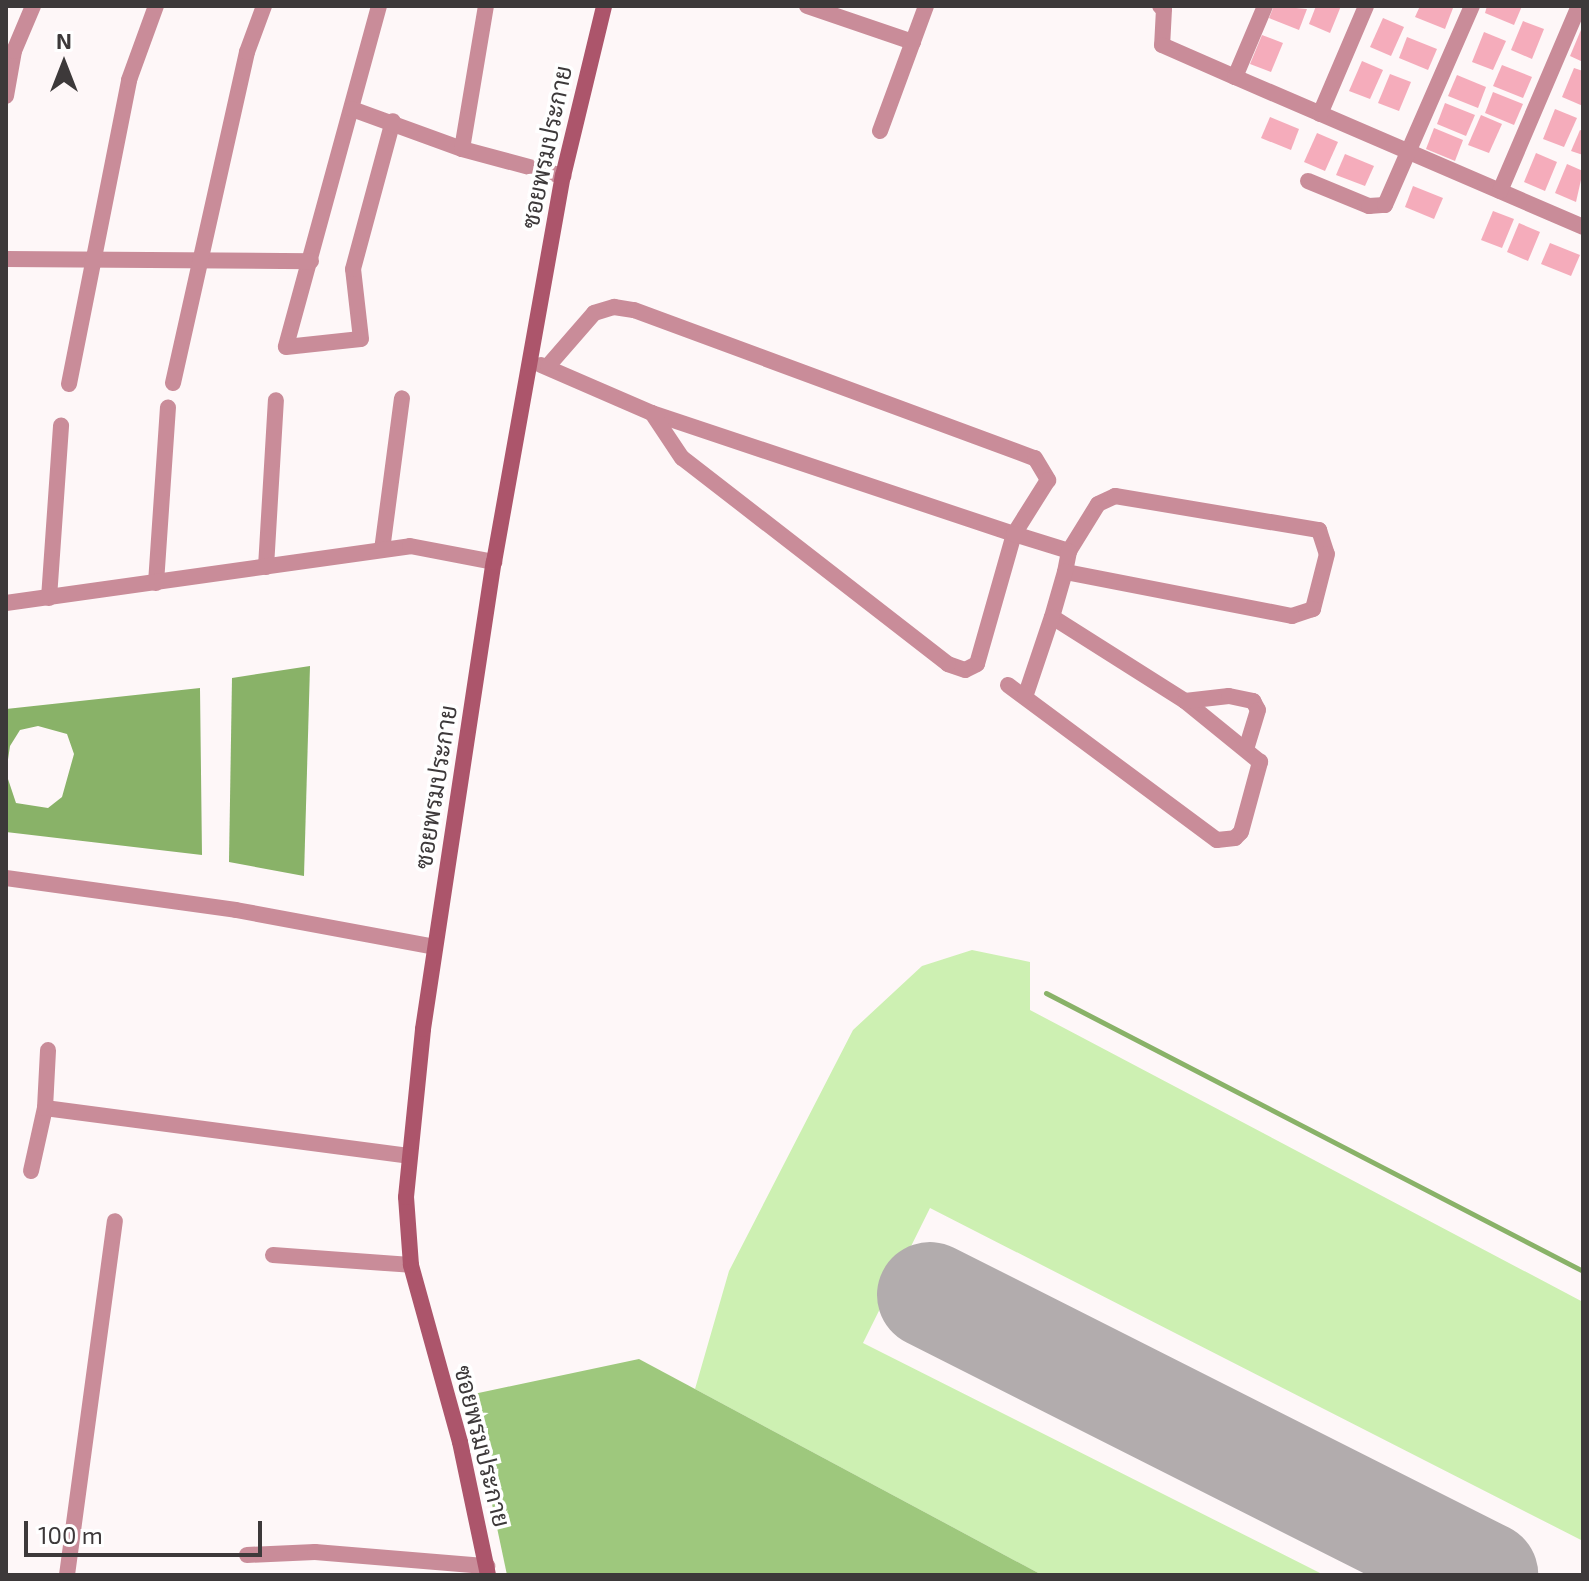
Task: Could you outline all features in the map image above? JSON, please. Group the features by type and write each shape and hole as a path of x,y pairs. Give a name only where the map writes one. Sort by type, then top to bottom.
{"street":[{"path":"6,96 14,51 33,6"},
{"path":"69,384 129,80 156,6"},
{"path":"173,383 247,52 264,6"},
{"path":"379,6 286,347 361,339 353,269 393,121"},
{"path":"462,149 486,6"},
{"name":"ซอยพรมประกาย","path":"487,1571 460,1442 411,1265 405,1225 409,1156 435,947 528,361 563,176 604,6"},
{"path":"807,6 913,42"},
{"path":"880,131 926,6"},
{"path":"1160,6 1164,9 1162,45 1583,227"},
{"path":"1235,77 1265,6"},
{"path":"1320,114 1366,6"},
{"path":"1308,181 1379,208 1409,152 1472,6"},
{"path":"1500,191 1579,6"},
{"path":"352,109 393,121 462,149 563,176"},
{"path":"6,259 311,261"},
{"path":"548,366 594,313 614,307 634,310 1035,458 1048,480 1014,534 977,664 955,669 682,458 652,413"},
{"path":"528,361 548,366 652,413 1069,551"},
{"path":"382,550 402,398"},
{"path":"266,567 276,400"},
{"path":"156,583 168,407"},
{"path":"49,598 61,425"},
{"path":"1025,697 1052,617 1069,551 1098,504 1115,496 1319,530 1327,554 1313,609 1292,616 1065,572"},
{"path":"6,603 410,546 494,562"},
{"path":"1008,685 1217,840 1235,838 1241,832 1259,781 1260,762 1247,747 1185,701 1052,617"},
{"path":"1185,701 1229,696 1253,701 1258,710 1247,747"},
{"path":"6,878 236,910 435,947"},
{"path":"31,1171 45,1108 48,1050"},
{"path":"45,1108 409,1156"},
{"path":"67,1575 115,1221"},
{"path":"273,1255 411,1265"},
{"path":"247,1555 315,1552 487,1571"}],"shaded area":[{"path":"310,666 304,876 229,862 232,678"},
{"path":"200,688 202,855 6,832 6,773 6,709","holes":["38,726 67,734 74,754 62,797 48,808 16,803 6,773 10,746 20,730"]},
{"path":"972,950 1030,962 1030,1010 1583,1302 1583,1541 930,1208 863,1343 1324,1575 1042,1575 695,1389 729,1271 853,1030 922,966"},
{"path":"639,1359 1042,1575 507,1575 469,1395"}],"building":[{"path":"1274,6 1307,9 1299,30 1269,18"},
{"path":"1316,6 1341,6 1330,33 1309,24"},
{"path":"1420,6 1453,8 1445,29 1415,17"},
{"path":"1487,6 1522,6 1514,25 1485,13"},
{"path":"1383,18 1404,27 1391,56 1370,47"},
{"path":"1523,21 1544,29 1532,59 1511,50"},
{"path":"1583,25 1583,62 1570,56"},
{"path":"1484,32 1506,41 1493,70 1472,62"},
{"path":"1262,35 1283,43 1271,72 1250,64"},
{"path":"1407,37 1437,49 1428,70 1399,58"},
{"path":"1362,61 1383,70 1370,99 1349,91"},
{"path":"1502,65 1532,77 1523,98 1493,86"},
{"path":"1574,68 1583,71 1583,106 1562,97"},
{"path":"1390,74 1411,82 1399,111 1378,103"},
{"path":"1457,75 1486,87 1478,108 1448,96"},
{"path":"1493,92 1523,104 1514,125 1485,113"},
{"path":"1445,103 1475,115 1466,136 1437,124"},
{"path":"1555,109 1577,118 1564,147 1543,139"},
{"path":"1481,115 1502,124 1489,153 1468,145"},
{"path":"1270,117 1299,129 1291,150 1261,138"},
{"path":"1434,128 1463,140 1455,161 1426,149"},
{"path":"1580,130 1583,131 1583,155 1571,151"},
{"path":"1317,133 1338,142 1325,171 1304,162"},
{"path":"1536,153 1557,162 1545,191 1524,182"},
{"path":"1345,154 1374,166 1365,186 1336,175"},
{"path":"1567,164 1583,171 1576,202 1555,193"},
{"path":"1413,186 1443,198 1434,219 1405,207"},
{"path":"1493,211 1514,219 1502,248 1481,240"},
{"path":"1519,223 1540,232 1528,261 1507,252"},
{"path":"1550,243 1580,255 1571,276 1541,264"}],"waterway":[{"path":"1046,993 1583,1271"}],"runway":[{"path":"930,1295 1485,1575"}]}
